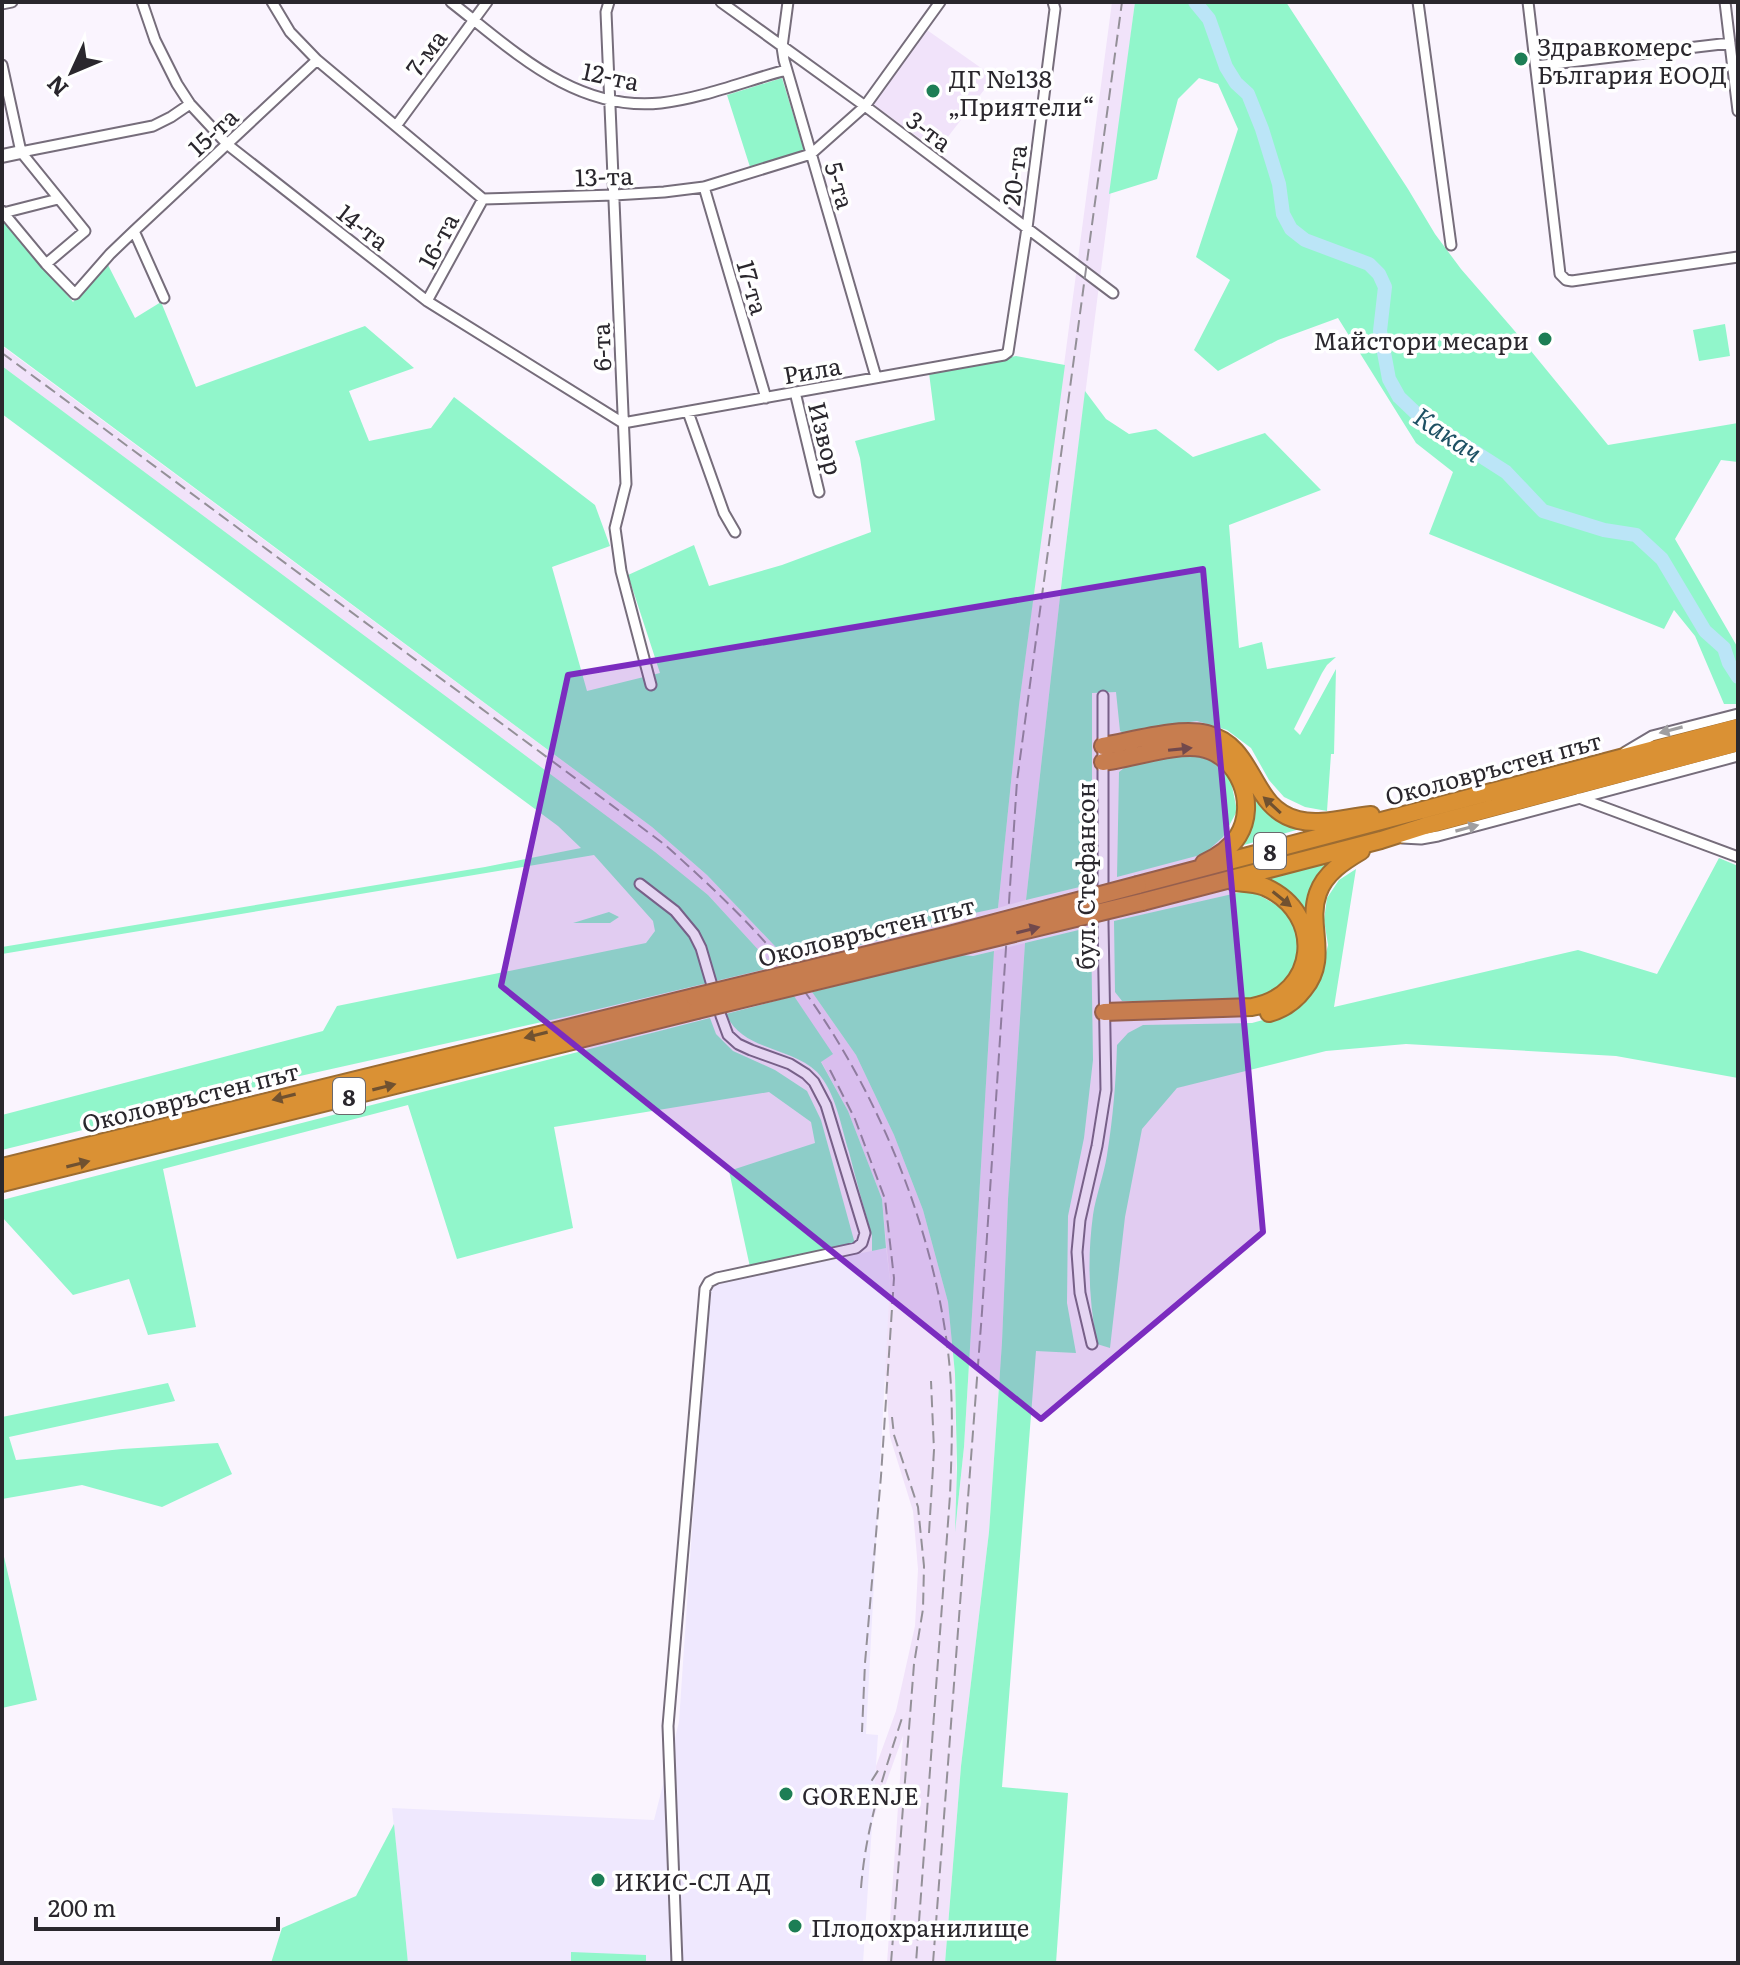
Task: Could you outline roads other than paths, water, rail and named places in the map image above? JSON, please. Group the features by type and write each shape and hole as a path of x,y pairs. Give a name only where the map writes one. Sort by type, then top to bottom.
{"highway":[{"name":"Околовръстен път","path":"2,1167 1142,902 1180,883 1401,816 1612,760 1737,719"},
{"path":"1103,754 1176,733 1207,734 1235,749 1262,795 1271,807 1285,816 1320,822 1371,815 1401,816"},
{"name":"Околовръстен път","path":"2,1183 695,1004 1138,885 1180,883 1386,839 1738,743"},
{"path":"1103,754 1198,747 1213,751 1229,762 1240,776 1246,809 1238,836 1180,883"},
{"path":"1529,811 1553,792"},
{"path":"1104,1017 1262,1015 1289,1005 1308,984 1314,972 1318,948 1315,907 1324,881 1347,860 1386,839"},
{"path":"1104,1017 1265,1005 1281,996 1298,978 1306,956 1306,933 1284,898 1252,883 1180,883"}],"street":[{"path":"2,4 12,2"},
{"name":"14-та","path":"142,2 160,52 190,104 228,145 427,301 623,423"},
{"path":"272,2 290,32 317,60 483,199"},
{"name":"12-та","path":"451,2 545,74 566,86 609,100 635,104 661,103 786,70"},
{"name":"7-ма","path":"396,126 487,2"},
{"name":"6-та","path":"609,2 606,12 609,100 626,484 615,528 621,571 651,685"},
{"name":"3-та","path":"721,2 1113,293"},
{"name":"5-та","path":"788,2 782,47 786,70 876,377"},
{"name":"13-та","path":"483,199 614,195 704,187 811,154 865,106 940,2"},
{"name":"20-та","path":"1008,352 1027,228 1055,9 1053,2"},
{"path":"1418,2 1451,245"},
{"path":"1528,2 1560,274 1572,281 1738,257"},
{"path":"1725,2 1738,111"},
{"path":"1536,66 1730,43"},
{"name":"15-та","path":"46,264 75,294 110,254 317,60"},
{"path":"2,65 21,152 85,231 46,264 3,212 58,199"},
{"path":"2,156 153,126 190,104"},
{"name":"17-та","path":"704,187 766,398"},
{"name":"16-та","path":"427,301 483,199"},
{"path":"134,231 164,298"},
{"name":"Рила","path":"623,423 1008,352"},
{"name":"Извор","path":"795,392 819,492"},
{"path":"688,412 724,513 735,532"},
{"name":"бул. Стефансон","path":"1092,1344 1080,1293 1077,1252 1080,1220 1106,1090 1103,696"},
{"path":"1386,839 1421,839 1738,756"},
{"path":"1579,798 1738,857"},
{"path":"640,884 675,911 694,934 728,1035 738,1044 790,1064 814,1082 826,1105 865,1233 862,1243 856,1248 717,1278 709,1282 705,1289 668,1726 677,1963"}],"waterway":[{"name":"Какач","path":"1195,2 1209,19 1226,67 1248,94 1279,184 1283,214 1291,229 1305,240 1369,264 1379,274 1385,287 1380,331 1389,379 1399,397 1420,417 1506,472 1543,511 1604,530 1636,535 1662,559 1705,631 1724,648 1738,677"}],"railway":[{"path":"933,1963 982,1312 1017,781 1122,2"},
{"path":"2,353 664,844 747,922 772,950 805,991 835,1037 886,1135 925,1239 938,1292 951,1382 950,1495 916,1963"},
{"path":"830,1070 855,1119 885,1199 894,1278 862,1732"},
{"path":"929,1533 934,1450 931,1381"},
{"path":"891,1963 914,1664 923,1609 924,1566 918,1507 894,1435 892,1417"},
{"path":"861,1888 871,1823 902,1718"},
{"path":"862,1796 879,1769"}],"place":[{"name":"Здравкомерс България ЕООД","path":"1521,59"},
{"name":"ДГ №138 „Приятели“","path":"933,91"},
{"name":"Майстори месари","path":"1545,339"},
{"name":"GORENJE","path":"786,1794"},
{"name":"ИКИС-СЛ АД","path":"598,1880"},
{"name":"Плодохранилище","path":"795,1926"}]}
